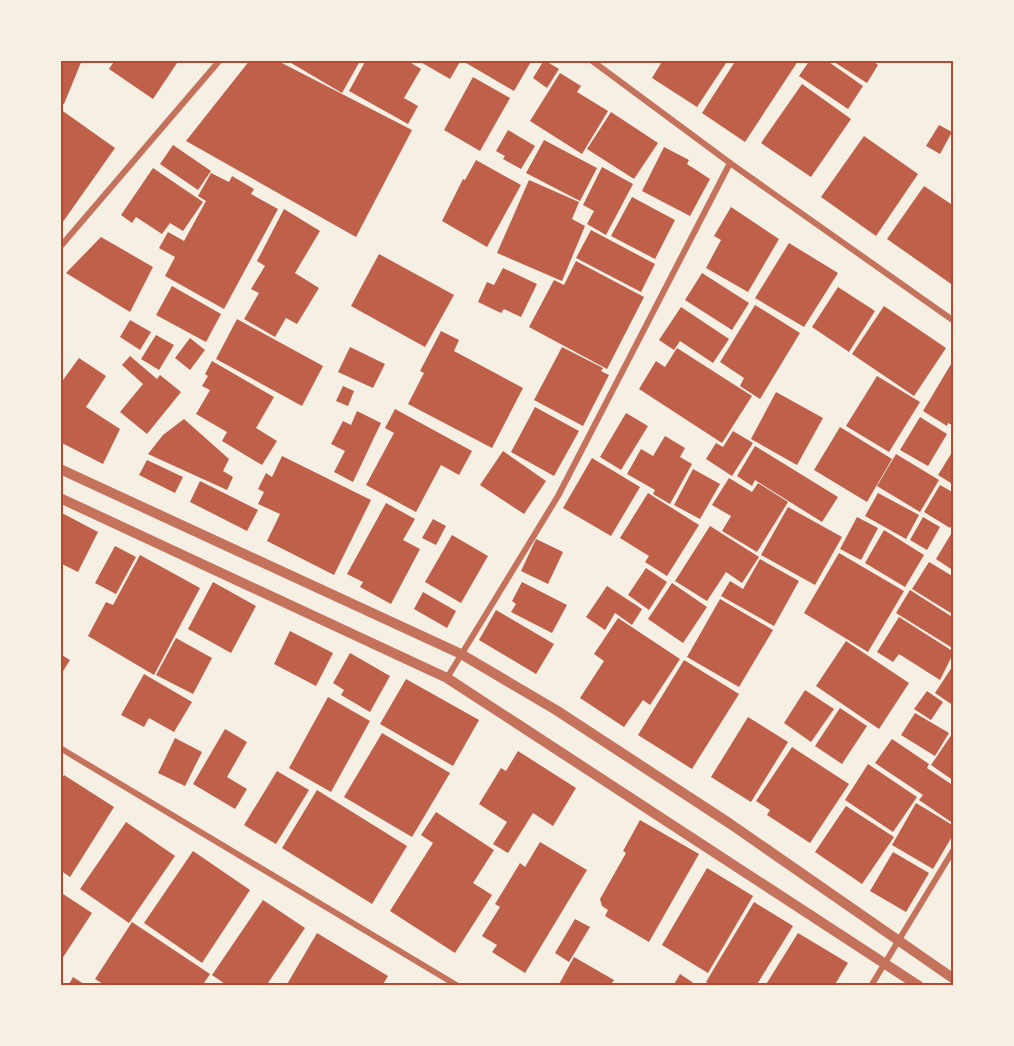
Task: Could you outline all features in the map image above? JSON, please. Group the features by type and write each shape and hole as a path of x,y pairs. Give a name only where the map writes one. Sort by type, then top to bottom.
{"street":[{"path":"60,247 220,60"},
{"path":"591,60 729,163 954,321"},
{"path":"447,678 558,495 729,163"},
{"path":"60,469 461,654 614,748 954,979"},
{"path":"60,498 447,678 919,986"},
{"path":"60,748 458,986"},
{"path":"872,986 954,849"}],"building":[{"path":"60,60 82,60 64,104 60,103"},
{"path":"115,60 179,60 153,99 109,69"},
{"path":"250,60 276,60 412,130 356,237 186,141"},
{"path":"286,60 358,60 360,61 342,93"},
{"path":"366,60 406,60 421,69 404,98 418,106 408,124 349,91"},
{"path":"417,60 461,60 450,79"},
{"path":"468,60 532,60 514,91 466,63"},
{"path":"544,60 559,69 547,88 533,78"},
{"path":"663,60 728,60 697,107 652,78"},
{"path":"736,60 798,61 745,142 702,113"},
{"path":"810,60 826,60 863,86 848,109 799,76"},
{"path":"831,60 871,60 878,65 867,83"},
{"path":"560,73 581,86 577,92 608,111 582,154 530,121"},
{"path":"473,77 510,98 480,151 444,130"},
{"path":"802,84 851,119 811,177 761,143"},
{"path":"60,109 115,148 60,226"},
{"path":"611,112 658,143 634,179 587,149"},
{"path":"939,125 952,132 940,154 926,146"},
{"path":"508,130 535,146 521,169 503,159 505,156 496,151"},
{"path":"864,136 918,174 876,236 821,197"},
{"path":"544,140 597,168 580,201 526,173"},
{"path":"173,145 211,171 198,190 160,164"},
{"path":"664,147 689,160 687,164 710,179 690,216 642,191"},
{"path":"476,160 521,185 487,247 442,221 463,179 465,180"},
{"path":"602,167 633,184 606,235 587,224 594,211 583,205"},
{"path":"153,168 203,202 183,231 170,223 162,234 136,217 132,223 121,215"},
{"path":"211,173 229,182 232,176 254,189 251,194 278,209 224,309 165,276 175,257 159,248 168,232 184,241 206,201 198,196"},
{"path":"529,180 579,202 572,219 585,226 562,281 497,253"},
{"path":"924,186 954,206 954,286 887,239"},
{"path":"632,197 675,220 655,259 611,236"},
{"path":"731,207 779,239 748,292 706,268 721,240 714,236"},
{"path":"284,209 320,231 295,273 319,288 297,324 286,318 275,337 244,319 259,293 251,289 265,266 257,261"},
{"path":"591,230 655,264 641,292 576,258"},
{"path":"101,237 153,267 130,312 66,273"},
{"path":"789,243 838,273 804,327 755,298"},
{"path":"379,254 454,295 425,347 351,306"},
{"path":"576,261 644,297 607,369 529,327 554,280 564,285"},
{"path":"503,268 537,284 521,317 504,309 501,313 478,302 487,282 494,285"},
{"path":"702,273 749,303 732,330 685,300"},
{"path":"172,286 221,314 206,342 156,315"},
{"path":"838,287 875,311 849,352 812,327"},
{"path":"755,305 800,333 760,399 740,386 744,378 720,362"},
{"path":"884,306 946,348 914,396 852,354"},
{"path":"681,307 729,339 713,363 680,341 674,350 659,340"},
{"path":"237,319 323,366 302,406 216,359"},
{"path":"130,320 151,332 140,350 120,337"},
{"path":"441,331 459,340 454,351 523,388 492,448 408,404 424,373 420,371"},
{"path":"156,335 174,345 159,370 141,359"},
{"path":"190,338 205,350 190,370 175,358"},
{"path":"350,347 385,364 373,388 338,372"},
{"path":"562,347 603,368 601,371 609,375 583,426 534,400"},
{"path":"677,348 752,396 722,443 639,389 656,361 665,367"},
{"path":"130,356 157,379 160,375 181,392 147,434 120,412 143,384 122,365"},
{"path":"79,358 106,376 86,407 120,429 103,464 60,442 60,384"},
{"path":"954,359 954,426 948,423 947,426 923,411"},
{"path":"212,361 274,397 256,428 277,441 262,465 222,441 227,432 196,414 210,390 202,386 208,376 205,374"},
{"path":"877,376 920,402 889,452 846,426"},
{"path":"343,386 354,391 348,406 336,401"},
{"path":"776,392 823,418 797,465 751,439"},
{"path":"535,407 579,431 554,476 511,452"},
{"path":"395,409 472,451 459,475 441,465 416,512 366,485 394,433 385,428"},
{"path":"357,411 381,423 353,482 334,472 345,451 331,444 343,421 351,425"},
{"path":"626,413 648,426 621,470 600,457"},
{"path":"920,417 947,434 928,466 900,450"},
{"path":"184,419 229,459 223,471 233,477 227,490 148,454 163,435"},
{"path":"840,427 892,459 867,502 814,470"},
{"path":"733,431 753,443 732,476 706,459 716,443 723,447"},
{"path":"665,436 685,448 680,457 692,464 670,504 653,494 655,490 627,474 641,449 653,456"},
{"path":"755,446 838,497 822,522 755,480 752,486 737,476"},
{"path":"954,449 954,485 938,475"},
{"path":"503,451 546,481 524,514 480,485"},
{"path":"896,454 939,480 920,512 877,486"},
{"path":"282,456 371,500 334,575 267,541 280,514 258,504 264,492 258,489 266,473 272,477"},
{"path":"592,458 640,487 611,536 563,508"},
{"path":"147,460 183,477 175,493 139,475"},
{"path":"693,469 720,484 700,519 674,505"},
{"path":"729,478 752,492 758,483 788,502 757,552 722,531 731,516 712,505"},
{"path":"200,481 258,510 247,531 190,502"},
{"path":"940,485 954,493 954,521 950,528 924,512"},
{"path":"648,493 699,525 667,576 645,562 649,556 620,538"},
{"path":"878,493 919,515 906,539 865,516"},
{"path":"386,503 415,519 403,540 420,549 391,604 360,587 363,582 347,574"},
{"path":"788,507 842,537 815,585 761,555"},
{"path":"60,512 98,532 78,572 60,563"},
{"path":"857,517 878,528 861,560 840,549"},
{"path":"923,517 940,527 927,550 910,540"},
{"path":"433,519 446,526 436,545 422,538"},
{"path":"710,526 759,557 742,583 726,572 707,601 675,581"},
{"path":"954,529 954,571 936,559"},
{"path":"884,530 924,555 905,587 865,563"},
{"path":"452,535 488,556 461,603 425,582"},
{"path":"536,539 563,552 548,584 521,571"},
{"path":"115,546 136,557 116,594 95,583"},
{"path":"839,553 904,591 868,652 804,613"},
{"path":"140,555 200,588 154,675 88,636 106,602 113,605"},
{"path":"760,559 799,581 774,626 721,596 730,581 743,589"},
{"path":"929,562 954,577 954,615 912,589"},
{"path":"646,568 667,582 649,610 628,595"},
{"path":"213,582 256,606 231,653 188,629"},
{"path":"522,582 567,605 552,633 511,612 516,604 512,601"},
{"path":"672,583 707,607 683,643 648,619"},
{"path":"607,586 642,609 632,625 615,613 605,630 586,617"},
{"path":"910,590 954,618 954,649 896,613"},
{"path":"423,592 456,611 447,628 414,609"},
{"path":"720,599 773,630 739,687 687,657"},
{"path":"496,610 554,644 536,674 479,640"},
{"path":"899,617 954,652 940,680 899,654 893,662 877,652"},
{"path":"618,618 680,659 650,705 643,700 624,727 580,698 604,661 594,654"},
{"path":"290,631 333,653 316,686 274,664"},
{"path":"176,638 212,658 193,694 156,675"},
{"path":"846,641 909,683 879,729 816,686"},
{"path":"350,653 390,676 370,712 341,695 344,690 333,683"},
{"path":"60,654 70,660 60,676"},
{"path":"684,660 739,694 692,769 638,735"},
{"path":"954,664 954,706 935,693"},
{"path":"144,674 192,702 174,732 149,718 144,727 121,715"},
{"path":"406,679 479,720 453,766 380,724"},
{"path":"805,690 834,709 811,742 784,723"},
{"path":"927,691 943,702 931,720 914,709"},
{"path":"328,697 370,721 331,792 289,768"},
{"path":"840,708 867,726 842,764 815,746"},
{"path":"915,713 949,733 935,756 901,735"},
{"path":"748,717 788,742 751,802 711,777"},
{"path":"225,729 247,742 227,777 247,789 235,809 193,784"},
{"path":"382,733 450,773 412,837 344,797"},
{"path":"952,734 954,735 954,781 931,765"},
{"path":"175,738 202,752 185,786 158,773"},
{"path":"892,739 929,764 927,768 954,786 954,824 919,800 923,795 875,763"},
{"path":"792,747 849,784 810,843 767,815 770,810 756,801"},
{"path":"518,751 576,788 553,826 533,813 508,853 493,844 507,822 479,804 501,768 506,771"},
{"path":"868,764 917,797 893,832 845,800"},
{"path":"277,771 309,790 276,844 244,825"},
{"path":"64,775 114,807 70,877 60,870 60,782"},
{"path":"317,790 407,846 372,904 282,848"},
{"path":"916,803 954,826 954,833 933,869 892,845"},
{"path":"846,806 894,837 862,884 815,852"},
{"path":"436,812 494,850 473,883 492,895 455,953 390,911 433,843 421,835"},
{"path":"640,820 699,854 649,942 605,916 608,910 602,906 600,899 626,853 623,851"},
{"path":"126,822 175,856 129,923 80,889"},
{"path":"540,842 587,870 525,973 492,952 497,945 482,936 500,907 495,904 520,863 525,867"},
{"path":"193,851 250,890 202,963 144,923"},
{"path":"893,852 929,873 906,912 870,891"},
{"path":"707,868 753,896 708,973 662,945"},
{"path":"60,892 92,913 60,962"},
{"path":"263,900 305,928 266,986 228,986 212,975"},
{"path":"754,902 793,926 756,986 713,986 706,982"},
{"path":"575,919 590,927 569,962 555,953"},
{"path":"132,922 210,974 202,986 106,986 95,979"},
{"path":"317,933 388,976 382,986 286,986"},
{"path":"798,933 848,963 834,986 765,986"},
{"path":"574,957 614,980 610,986 558,986"},
{"path":"680,974 698,986 673,986"},
{"path":"73,977 87,986 68,986"}]}
